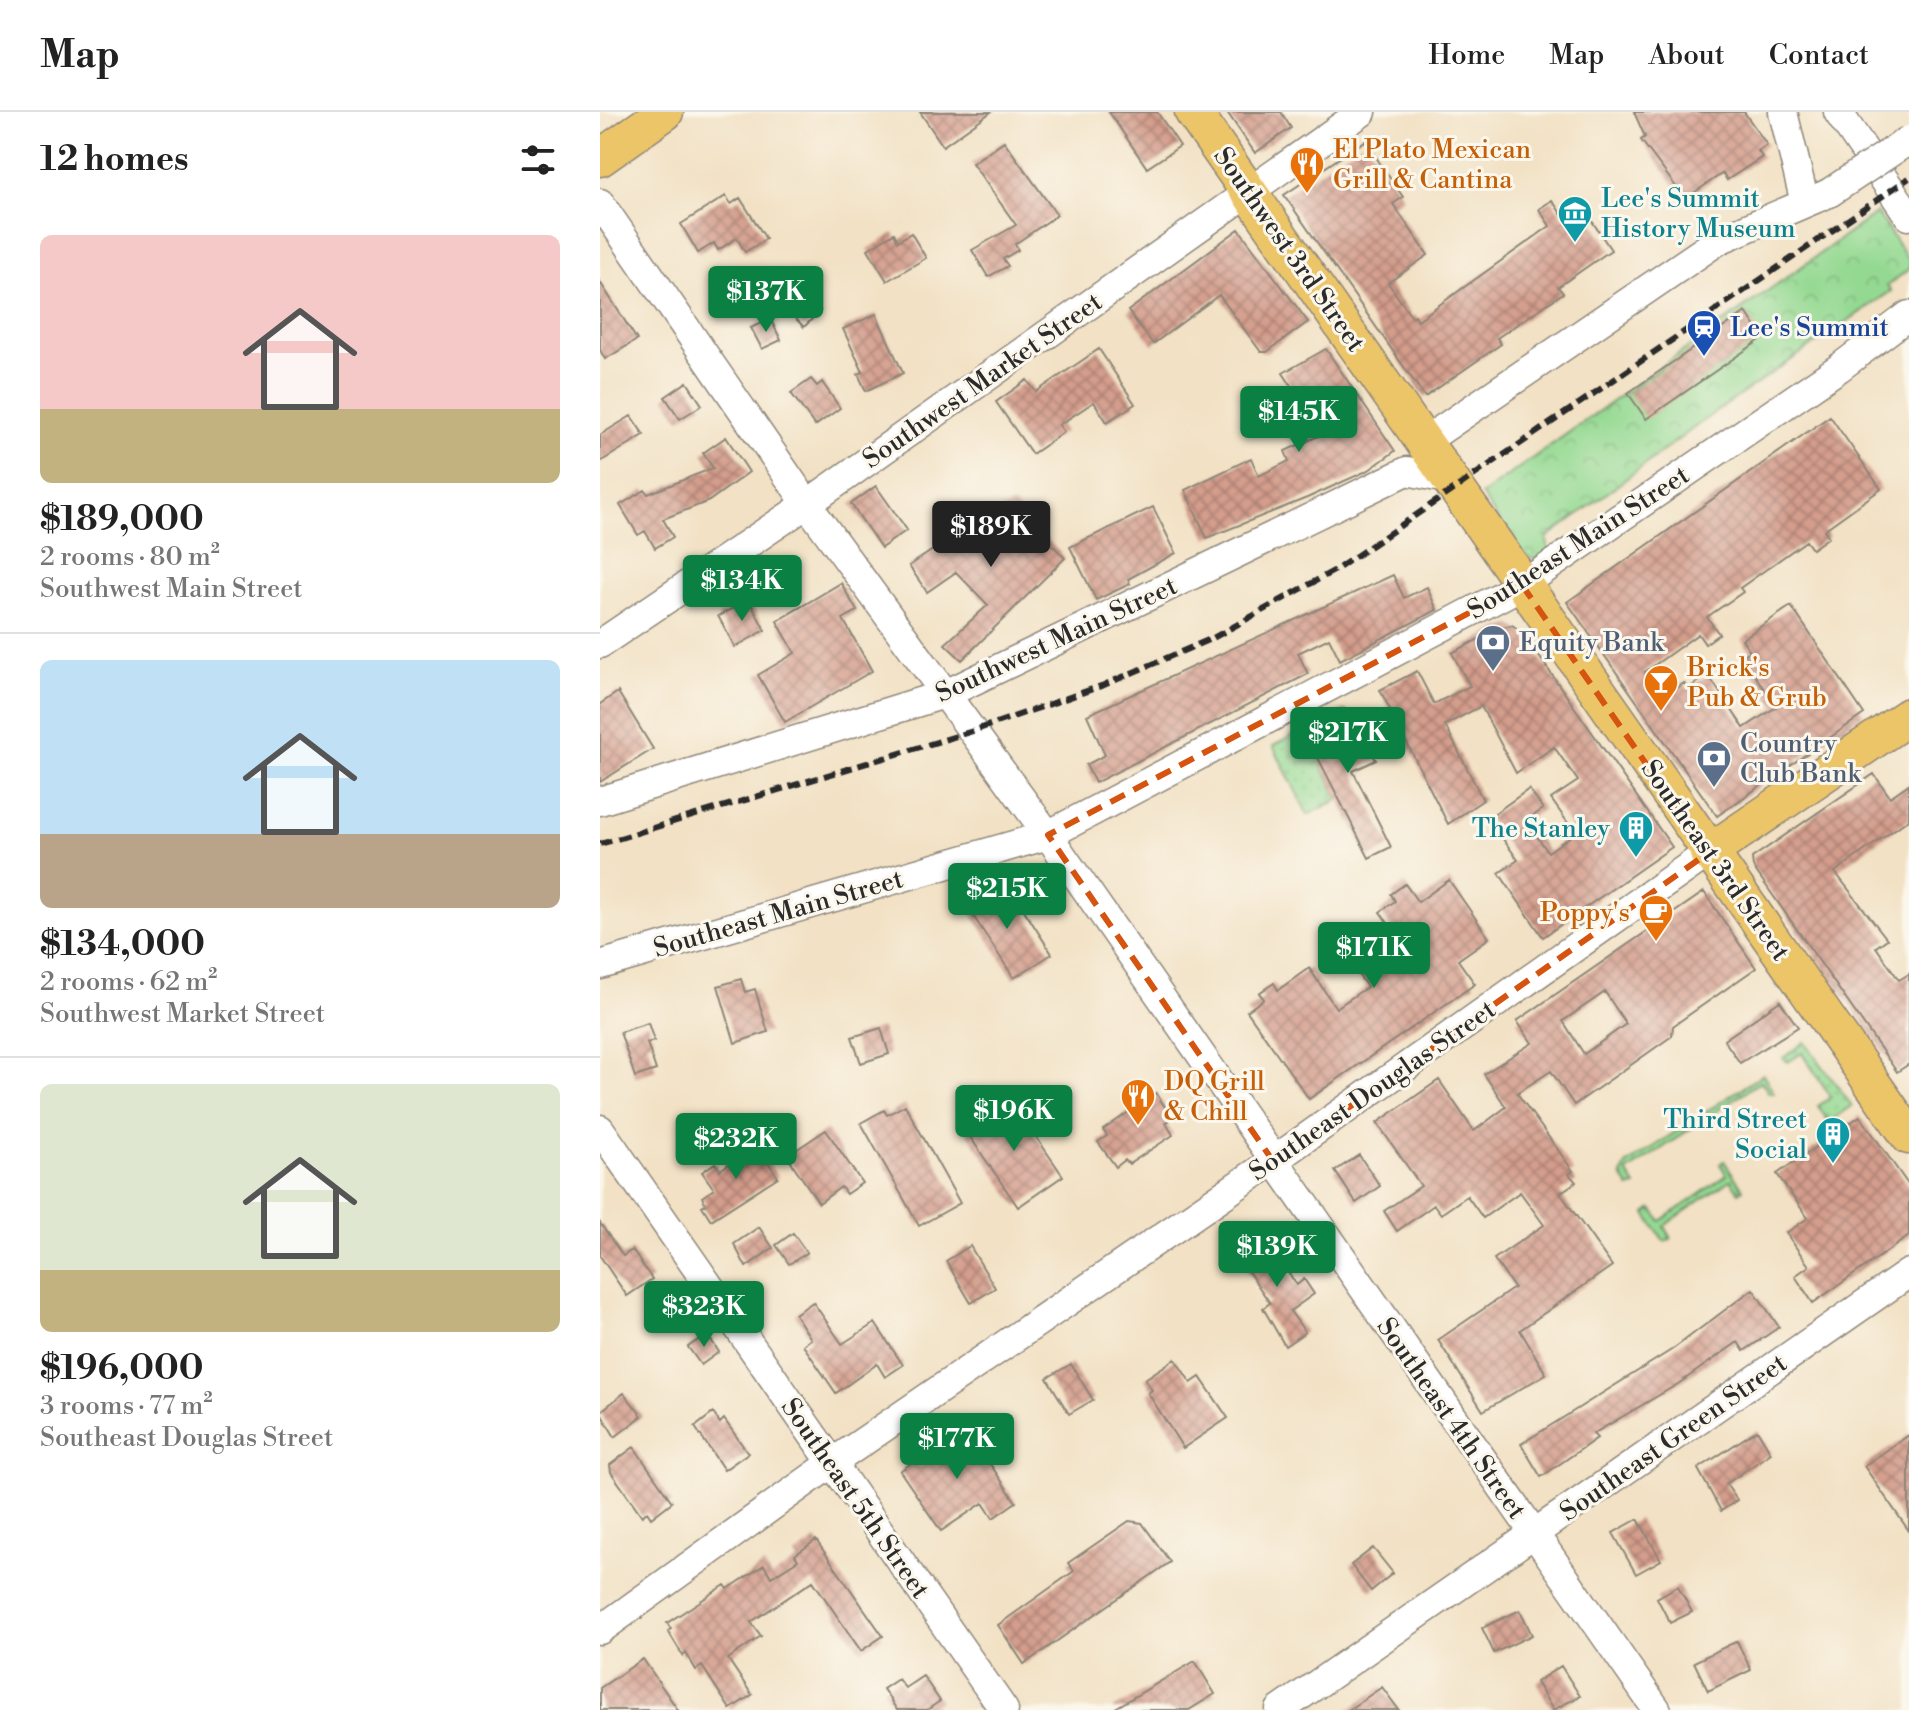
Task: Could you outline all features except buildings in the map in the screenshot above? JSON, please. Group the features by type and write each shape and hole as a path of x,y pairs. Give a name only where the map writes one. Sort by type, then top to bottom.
{"main road":[{"path":"600,158 665,112"},
{"name":"Southwest 3rd Street","path":"1193,112 1418,430 1522,585"},
{"name":"Southeast 3rd Street","path":"1522,585 1909,1136"},
{"name":"Southeast Douglas Street","path":"1708,853 1909,716"}],"street":[{"name":"Southwest Market Street","path":"600,644 807,504 1362,112"},
{"path":"1783,112 1817,198"},
{"path":"1838,112 1909,216"},
{"path":"1452,480 1407,471 1418,430 1719,240 1817,198 1909,140"},
{"name":"Southeast 4th Street","path":"600,203 807,504 948,693 1048,835 1657,1710"},
{"name":"Southeast Main Street","path":"600,965 1048,835 1522,585 1839,368 1909,315"},
{"name":"Southwest Main Street","path":"600,801 948,693 1407,471"},
{"name":"Southeast Douglas Street","path":"600,1630 832,1463 1273,1161 1708,853"},
{"name":"Southeast 5th Street","path":"600,1129 609,1160 832,1463 1004,1710"},
{"name":"Southeast Green Street","path":"1280,1710 1909,1273"}],"highlighted area":[{"path":"1522,585 1708,853 1273,1161 1048,835"}],"green space":[{"path":"1877,213 1909,261 1909,269 1887,286 1891,291 1707,418 1547,538 1549,556 1536,560 1523,555 1481,495"},
{"path":"1304,730 1339,799 1308,815 1273,746"},
{"path":"1805,1042 1852,1106 1829,1122 1818,1106 1831,1097 1802,1053 1788,1062 1783,1058"},
{"path":"1763,1074 1774,1093 1769,1093 1761,1081 1627,1172 1636,1186 1629,1188 1622,1176 1626,1165"},
{"path":"1724,1161 1743,1189 1739,1192 1730,1180 1664,1226 1671,1239 1664,1241 1646,1214 1652,1209 1661,1221 1727,1175 1720,1164"}],"railway":[{"path":"600,844 973,731 1104,685 1213,638 1337,569 1909,178"}],"place":[{"name":"El Plato Mexican Grill & Cantina","path":"1307,195"},
{"name":"Lee's Summit History Museum","path":"1575,244"},
{"name":"Lee's Summit","path":"1704,358"},
{"name":"Equity Bank","path":"1493,673"},
{"name":"Brick's Pub & Grub","path":"1661,713"},
{"name":"Country Club Bank","path":"1714,789"},
{"name":"The Stanley","path":"1636,859"},
{"name":"Poppy's","path":"1656,943"},
{"name":"DQ Grill & Chill","path":"1138,1127"},
{"name":"Third Street Social","path":"1833,1165"}]}
